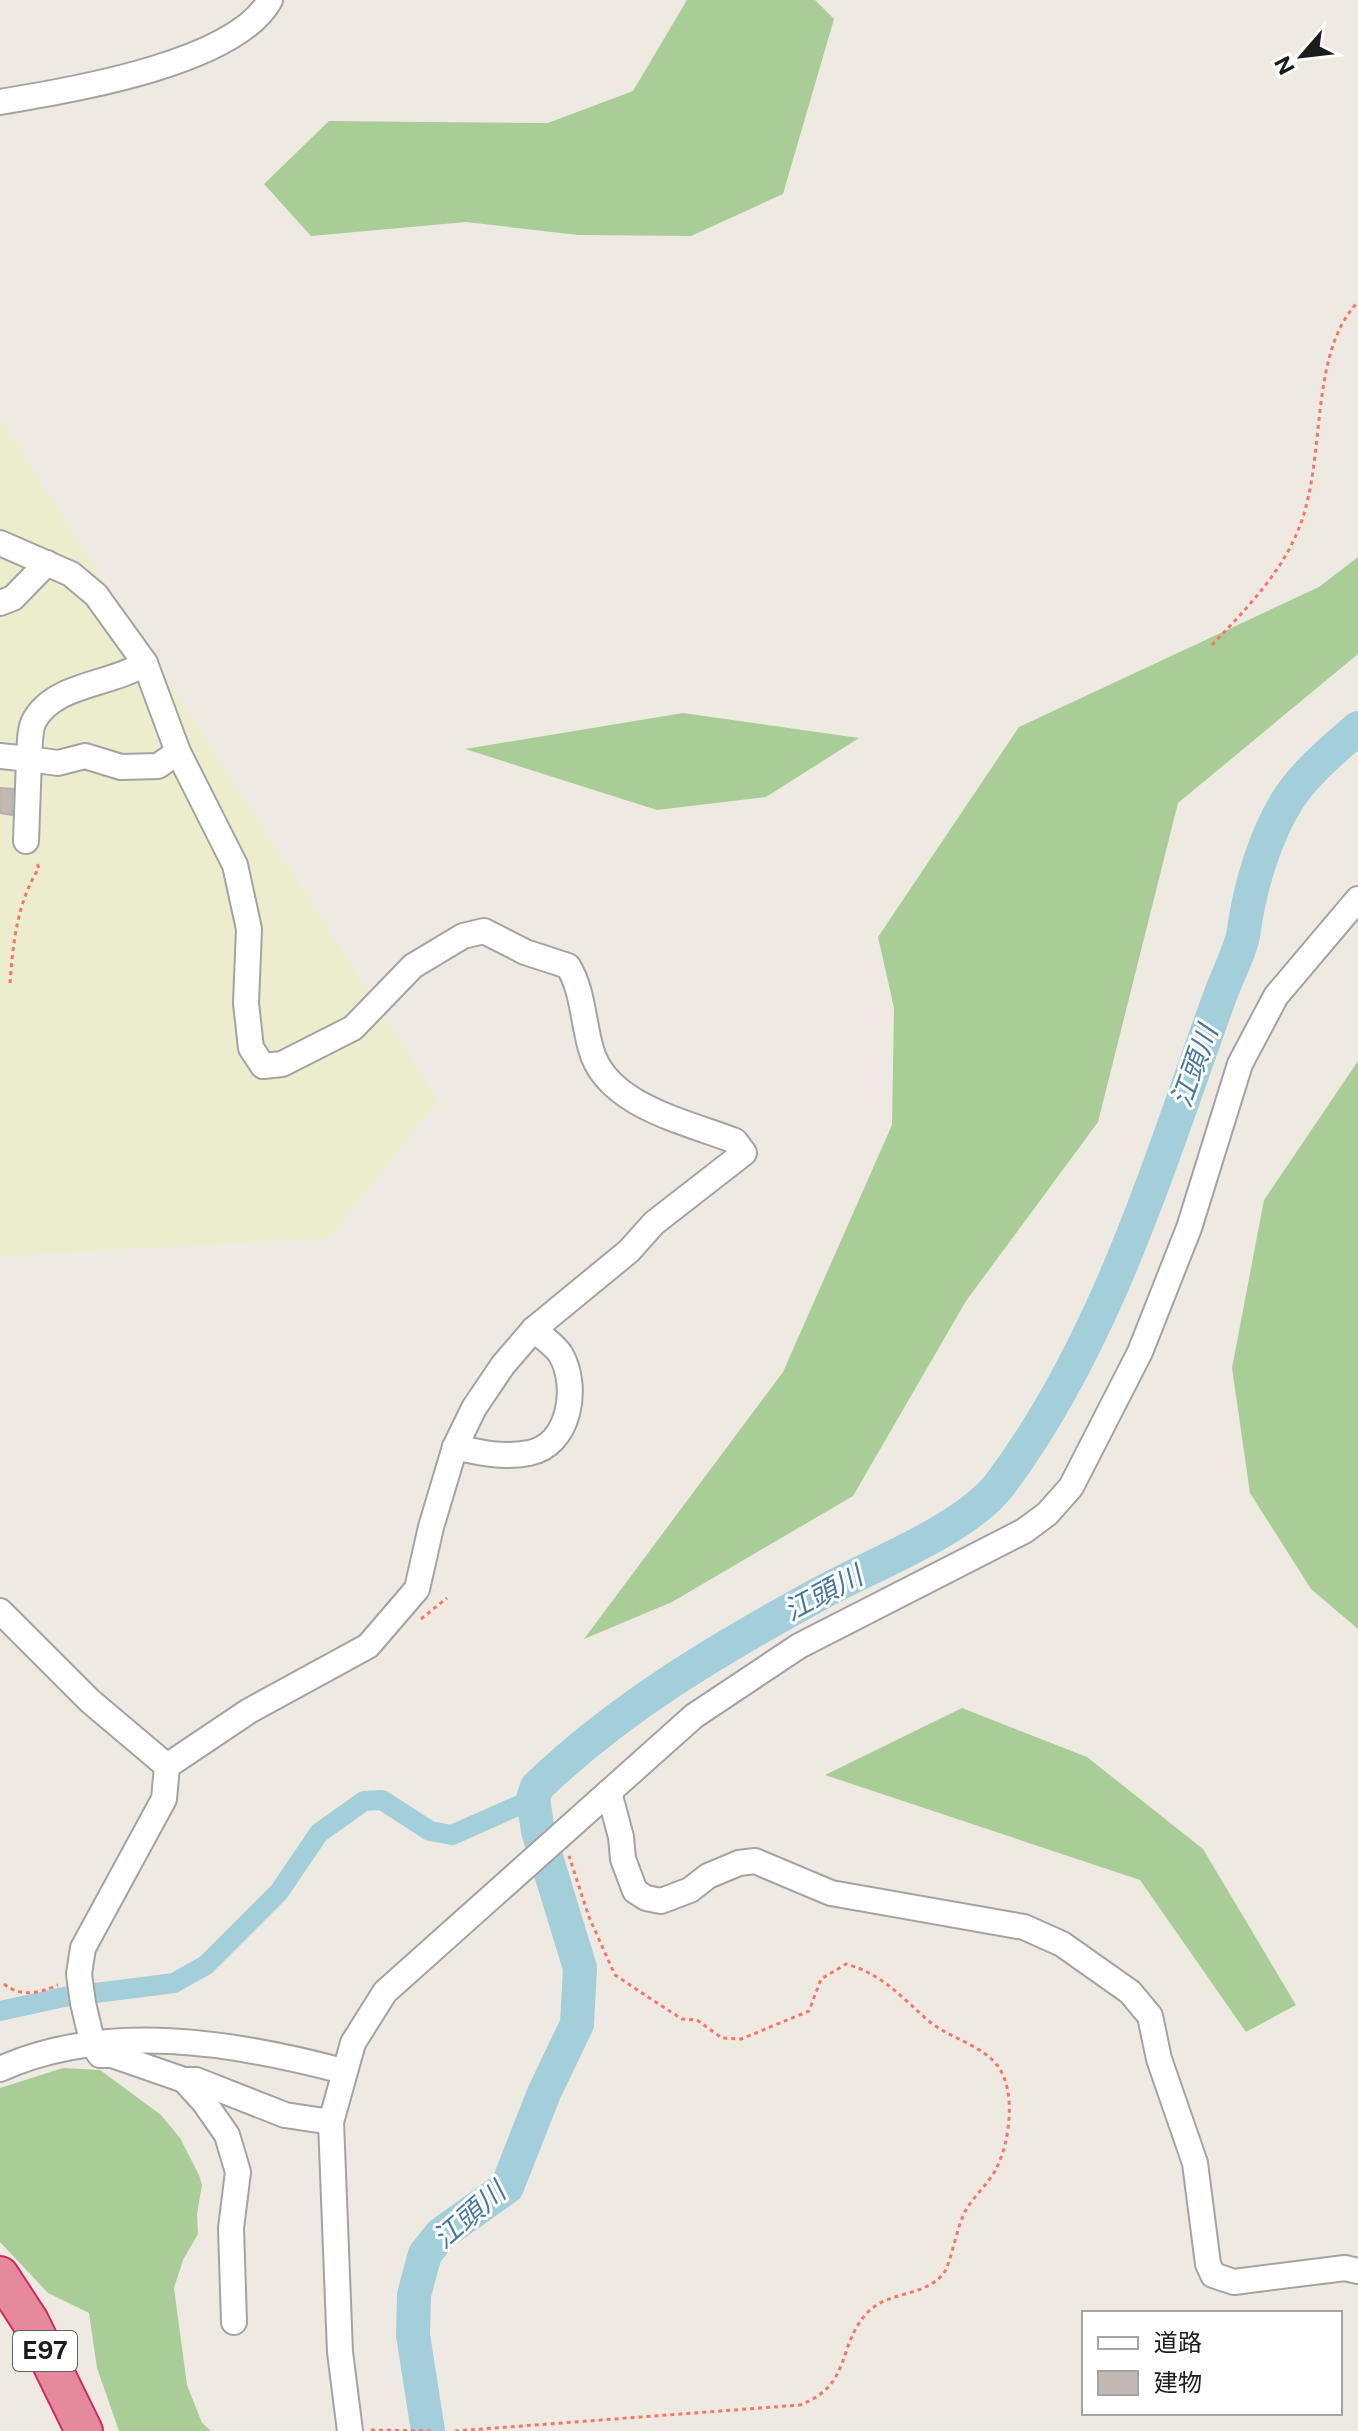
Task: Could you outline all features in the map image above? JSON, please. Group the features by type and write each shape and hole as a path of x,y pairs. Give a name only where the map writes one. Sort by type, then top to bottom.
{"highway":[{"name":"E97","path":"0,2275 30,2321 84,2431"}],"street":[{"path":"0,102 58,92 202,54 251,25 270,0"},
{"path":"0,543 71,574 96,595 145,663 178,752 235,865 249,929 246,1003 251,1048 263,1066 282,1064 353,1028 413,966 463,936 484,931 525,952 568,966 576,981 594,1059 618,1089 645,1105 741,1145 744,1153 740,1160 728,1165 654,1223 629,1251 534,1329 474,1408 455,1447 431,1527 417,1589 368,1646 249,1711 167,1766"},
{"path":"0,603 13,598 47,563"},
{"path":"26,841 33,723 46,705 67,694 131,673 145,663"},
{"path":"0,756 58,763 85,756 121,767 158,766 178,752"},
{"path":"350,2430 340,2352 331,2122 353,2043 385,1992 694,1716 799,1646 1024,1531 1047,1514 1071,1487 1140,1352 1189,1228 1240,1064 1276,996 1358,899"},
{"path":"455,1447 497,1456 533,1452 560,1432 572,1397 561,1355 534,1329"},
{"path":"0,1611 90,1701 167,1766"},
{"path":"167,1766 164,1799 83,1948 81,1988 93,2045 100,2055 112,2055 184,2080 196,2080 285,2115 331,2122"},
{"path":"609,1792 623,1859 635,1891 646,1898 661,1901 690,1890 718,1872 755,1861 831,1893 1024,1927 1095,1965 1130,1992 1150,2016 1159,2059 1195,2163 1208,2264 1213,2275 1234,2282 1345,2268 1358,2271"},
{"path":"0,2069 52,2050 113,2040 241,2047 343,2071"},
{"path":"184,2080 227,2135 238,2172 231,2228 234,2322"}],"path":[{"path":"1212,645 1254,600 1284,559 1299,528 1320,435 1327,355 1340,326 1358,302"},
{"path":"10,983 13,939 30,882 39,868 26,841"},
{"path":"455,2431 800,2405 822,2397 836,2380 853,2330 872,2308 918,2292 945,2272 962,2217 996,2170 1005,2144 1009,2097 998,2065 931,2023 872,1971 846,1964 821,1979 809,2011 741,2039 722,2038 697,2020 682,2019 615,1975 579,1888 563,1832"},
{"path":"4,1984 15,1993 81,1988"},
{"path":"350,2430 431,2431"}],"green space":[{"path":"687,0 815,0 834,19 783,194 691,236 578,235 466,222 311,236 264,184 329,121 548,123 633,91"},
{"path":"0,419 438,1100 329,1238 0,1256"},
{"path":"1358,557 1358,654 1178,803 1098,1122 966,1301 853,1496 672,1602 584,1639 783,1372 892,1125 894,1008 878,937 1019,727 1319,587"},
{"path":"683,713 859,738 766,797 657,810 465,749"},
{"path":"1358,1061 1358,1629 1311,1589 1250,1493 1232,1368 1264,1200"},
{"path":"962,1708 1087,1757 1203,1849 1296,2005 1246,2032 1140,1880 825,1775"},
{"path":"63,2068 100,2070 161,2115 180,2138 199,2175 202,2185 197,2214 198,2234 183,2260 174,2288 187,2385 202,2423 211,2431 119,2431 97,2368 89,2313 48,2293 0,2242 0,2088"}],"building":[{"path":"0,788 13,789 12,815 0,813"}],"waterway":[{"name":"江頭川","path":"428,2431 413,2335 414,2295 425,2254 441,2234 507,2187 544,2093 577,2024 580,1968 538,1831 533,1799 537,1787 602,1731 672,1681 783,1614 942,1531 985,1500 1001,1483 1039,1428 1072,1370 1128,1248 1240,946 1255,879 1280,813 1304,779 1358,728"},
{"path":"0,2011 64,1997 174,1983 206,1965 279,1892 319,1833 364,1801 382,1800 430,1831 452,1835 533,1799"}]}
